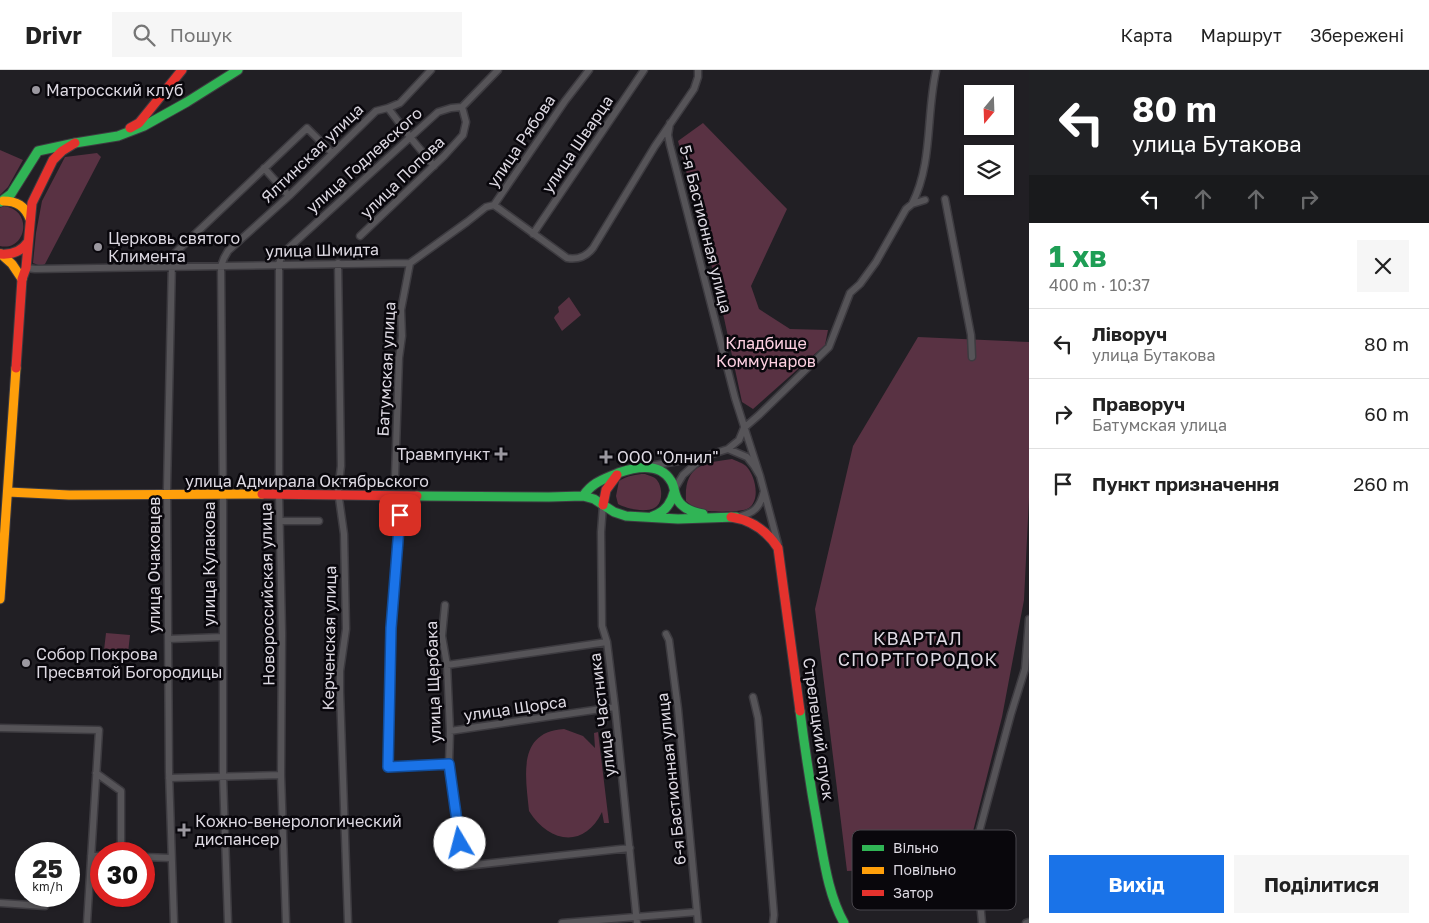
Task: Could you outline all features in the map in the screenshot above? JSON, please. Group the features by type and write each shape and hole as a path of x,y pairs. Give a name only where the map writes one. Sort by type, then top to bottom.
{"main road":[{"path":"118,136 138,122 182,70"},
{"path":"1,201 12,194 38,151 118,136 144,126 238,70"},
{"path":"0,599 4,492 22,279 26,268 32,203 54,160 62,151 75,143"},
{"path":"1,201 15,201 20,204 27,210 30,219"},
{"path":"0,254 9,255 17,253 28,242"},
{"path":"0,254 12,264 22,279"},
{"path":"583,496 594,484 620,472 643,466 661,471 670,479 680,504 690,511 700,514 736,517"},
{"path":"620,472 606,490 603,505 619,514 678,519 736,517"},
{"path":"648,517 658,515 667,509 674,490"},
{"name":"улица Адмирала Октябрьского","path":"4,492 69,495 583,496 594,499 603,505"},
{"name":"Стрелецкий спуск","path":"736,517 757,525 772,538 778,548 816,815 824,860 835,904 844,923"}],"street":[{"name":"Ялтинская улица","path":"221,266 228,251 289,196 376,111 400,102 431,70"},
{"path":"462,107 498,70"},
{"name":"улица Рябова","path":"494,205 565,101 589,70"},
{"name":"улица Шварца","path":"533,234 644,70"},
{"path":"410,263 486,207 494,205 568,258 582,258 593,248 655,146 694,88 698,70"},
{"path":"643,466 703,457 728,450 739,440 744,428 829,347 850,292 867,275 876,262 919,191 924,172 931,91 936,71"},
{"name":"улица Годлевского","path":"279,264 282,254 438,112 462,107"},
{"name":"улица Попова","path":"360,236 434,166 463,135 466,122 462,107"},
{"path":"388,108 434,166"},
{"name":"5-я Бастионная улица","path":"670,123 668,135 670,145 744,428 760,476"},
{"path":"172,267 174,255 307,128 332,153"},
{"path":"655,146 664,141 670,145"},
{"path":"264,168 289,196"},
{"path":"945,199 971,335 972,357"},
{"path":"912,204 925,200"},
{"name":"Керченская улица","path":"338,263 341,466 338,495 344,534 346,629 340,671 340,692 348,923"},
{"name":"улица Шмидта","path":"26,268 410,263"},
{"name":"Батумская улица","path":"395,477 398,367 402,336 401,310 410,263"},
{"name":"Новороссийская улица","path":"279,264 279,494 282,633 281,775 286,923"},
{"name":"улица Кулакова","path":"221,266 223,777 228,923"},
{"name":"улица Очаковцев","path":"172,267 168,378 167,495 169,778 174,923"},
{"path":"728,450 747,457 760,476 778,548"},
{"path":"674,490 688,470 703,457"},
{"path":"736,517 752,512 757,508 764,490"},
{"name":"улица Частника","path":"603,505 600,571 602,626 607,642 615,707 637,920"},
{"path":"400,515 391,628 388,767 449,764"},
{"path":"280,521 319,521"},
{"name":"улица Щербака","path":"445,605 442,636 447,665 450,731 449,764 460,848"},
{"path":"979,830 1025,669 1029,619"},
{"name":"6-я Бастионная улица","path":"666,634 669,640 677,700 698,923"},
{"path":"168,639 223,637"},
{"path":"447,665 607,642"},
{"path":"753,697 758,718 774,915 773,923"},
{"name":"улица Щорса","path":"450,731 615,707"},
{"path":"0,728 99,730 92,842"},
{"path":"96,773 121,791 121,842"},
{"path":"169,778 281,775"},
{"path":"456,867 630,848"},
{"path":"155,857 171,858"},
{"path":"87,923 90,875"},
{"path":"0,903 15,904"},
{"path":"981,910 982,923"},
{"path":"562,923 637,920 697,912"}],"green space":[{"name":"Кладбище Коммунаров","path":"703,123 787,209 751,286 759,309 790,329 828,330 825,345 753,409 742,402 718,290 678,141"},
{"path":"0,150 23,160 8,187 0,195"},
{"path":"97,153 101,157 45,264 41,266 33,263 42,201 65,157"},
{"path":"4,206 14,209 20,215 23,222 23,230 20,237 16,243 9,246 0,246 0,208"},
{"path":"569,297 581,315 562,331 554,318 559,312 558,307"},
{"path":"918,337 1029,342 1029,498 1024,600 1002,717 973,830 852,830 852,871 847,871 815,609 853,446"},
{"path":"732,459 746,466 752,475 756,493 753,504 749,508 732,511 703,511 686,501 688,480 697,468 712,462"},
{"path":"638,474 645,474 656,479 660,486 661,499 657,506 644,510 627,508 618,504 616,496 619,481"},
{"path":"106,633 130,635 128,653 104,650"},
{"path":"564,729 583,736 595,748 594,733 598,732 609,823 604,823 602,812 595,824 586,832 566,837 546,830 537,822 529,811 526,785 527,759 531,748 538,738 549,732"}],"traffic: fast":[{"path":"0,202 11,194 38,151 118,136 144,126 238,70"},
{"path":"583,496 594,484 618,473 639,468 654,469 666,475 671,481 680,504 690,511 703,514"},
{"path":"653,516 667,507 674,492"},
{"path":"417,496 583,496 594,499 614,512 626,516 678,519 736,517"},
{"path":"800,711 830,889 844,923"}],"traffic: slow":[{"path":"3,201 20,205 30,219"},
{"path":"1,254 12,264 22,279"},
{"path":"0,599 16,368"},
{"path":"8,492 69,495 262,494"}],"traffic: jam":[{"path":"130,128 139,123 182,70"},
{"path":"16,368 22,279 26,268 32,203 53,160 62,151 75,143"},
{"path":"0,254 16,252 28,242"},
{"path":"603,505 606,490 617,475"},
{"path":"262,494 417,496"},
{"path":"731,517 739,518 758,527 769,536 778,548 800,711"}],"place":[{"name":"Матросский клуб","path":"36,90"},
{"name":"Церковь святого Климента","path":"98,247"},
{"name":"Травмпункт","path":"501,454"},
{"name":"ООО \"Олнил\"","path":"606,457"},
{"name":"Собор Покрова Пресвятой Богородицы","path":"26,663"},
{"name":"Кожно-венерологический диспансер","path":"184,830"}],"district":[{"name":"КВАРТАЛ СПОРТГОРОДОК","path":"918,649"}],"route":[{"path":"400,515 391,628 388,767 449,764 460,843"}]}
